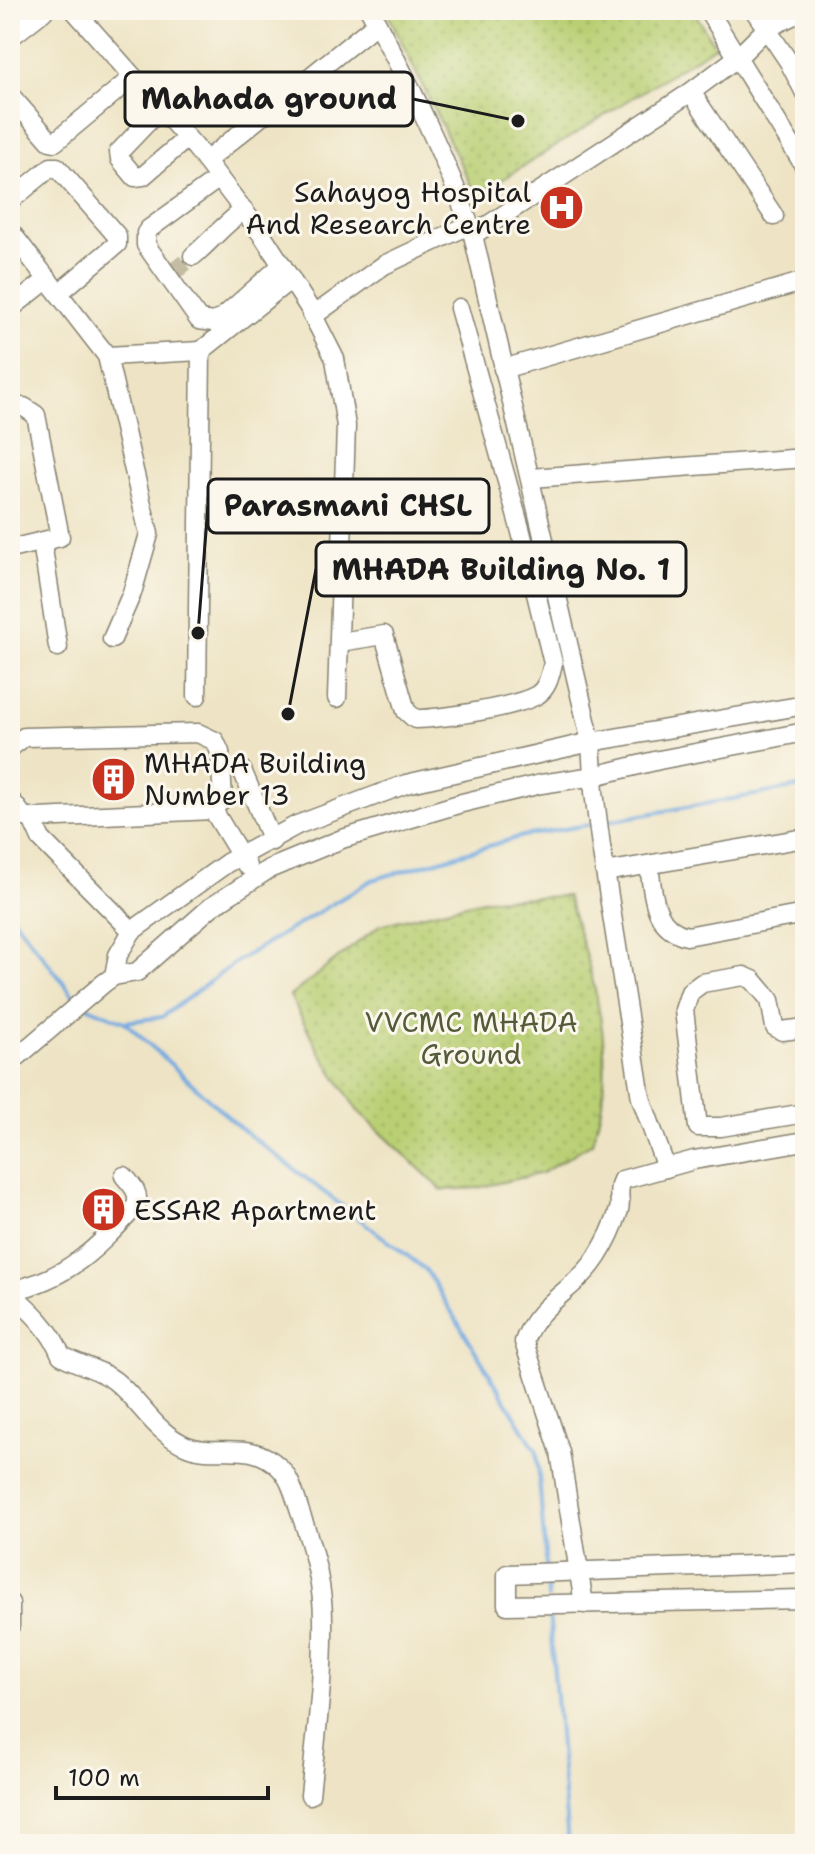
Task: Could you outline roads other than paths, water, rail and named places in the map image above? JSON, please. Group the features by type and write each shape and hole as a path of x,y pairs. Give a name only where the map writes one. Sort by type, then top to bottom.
{"main road":[{"path":"10,35 42,10"}],"street":[{"path":"74,10 206,161 215,181 284,271 313,316 335,359 346,426 337,698"},
{"path":"708,10 805,167"},
{"path":"754,10 789,62 805,93"},
{"path":"313,316 384,265 471,230 691,92 738,57 766,29 804,10"},
{"path":"206,161 373,16 454,180 471,230 591,742 601,846 641,1098 666,1168"},
{"path":"10,95 50,141 55,142 133,77"},
{"path":"691,92 774,216"},
{"path":"161,108 119,152 120,159 135,177 143,176 187,138"},
{"path":"10,201 51,167 57,167 117,236 117,244 57,291"},
{"path":"215,181 146,233 146,245 199,320 213,322 222,318 284,271"},
{"path":"193,256 215,238 219,228 241,212"},
{"path":"10,231 107,356 149,534 132,593 112,639"},
{"path":"10,309 57,291 121,253"},
{"path":"107,356 201,351 284,271"},
{"path":"503,369 805,281"},
{"path":"340,642 384,635 406,711 415,719 438,719 521,701 538,694 549,681 553,663 521,532 459,308"},
{"path":"197,696 201,351"},
{"path":"10,407 24,407 36,415 60,537 10,549"},
{"path":"531,478 805,458"},
{"path":"42,542 58,647"},
{"path":"109,979 132,931 227,863 297,825 406,784 591,742 805,705"},
{"path":"12,1057 51,1029 109,979 137,972 211,907 269,869 342,839 541,784 594,784 659,760 805,732"},
{"path":"10,748 24,737 198,733 215,741 220,752 223,798 213,810 31,817 24,817 10,799"},
{"path":"242,770 272,841"},
{"path":"213,810 254,879"},
{"path":"31,817 41,839 132,931"},
{"path":"605,872 805,838"},
{"path":"649,865 657,914 676,934 687,936 799,915 805,918"},
{"path":"698,1159 698,1127 684,1010 690,992 702,983 744,976 753,980 770,1000 775,1027 782,1031 805,1028"},
{"path":"698,1127 721,1127 805,1113"},
{"path":"584,1604 560,1452 524,1342 528,1329 556,1296 575,1282 597,1258 620,1207 617,1191 622,1180 698,1159 805,1141"},
{"path":"10,1291 31,1287 58,1274 91,1254 102,1243 136,1206 136,1191 124,1176"},
{"path":"10,1291 34,1314 56,1343 61,1355 115,1381 161,1430 186,1446 262,1454 281,1468 306,1528 318,1575 323,1617 310,1795"},
{"path":"805,1563 507,1574 507,1605 805,1599"},
{"path":"10,1603 10,1626"}],"waterway":[{"path":"603,822 805,786"},
{"path":"86,1006 125,1022 162,1017 239,960 372,880 523,836 594,824"},
{"path":"10,914 76,999"},
{"path":"125,1022 239,1127 426,1270 537,1452 546,1566"},
{"path":"547,1579 548,1598"},
{"path":"549,1611 568,1844"}],"tunnel":[{"path":"171,274 193,256"}],"place":[{"name":"Mahada ground","path":"518,121"},
{"name":"Sahayog Hospital And Research Centre","path":"562,208"},
{"name":"Parasmani CHSL","path":"198,633"},
{"name":"MHADA Building No. 1","path":"288,714"},
{"name":"MHADA Building Number 13","path":"113,779"},
{"name":"ESSAR Apartment","path":"103,1210"}],"park label":[{"name":"VVCMC MHADA Ground","path":"471,1038"}]}
